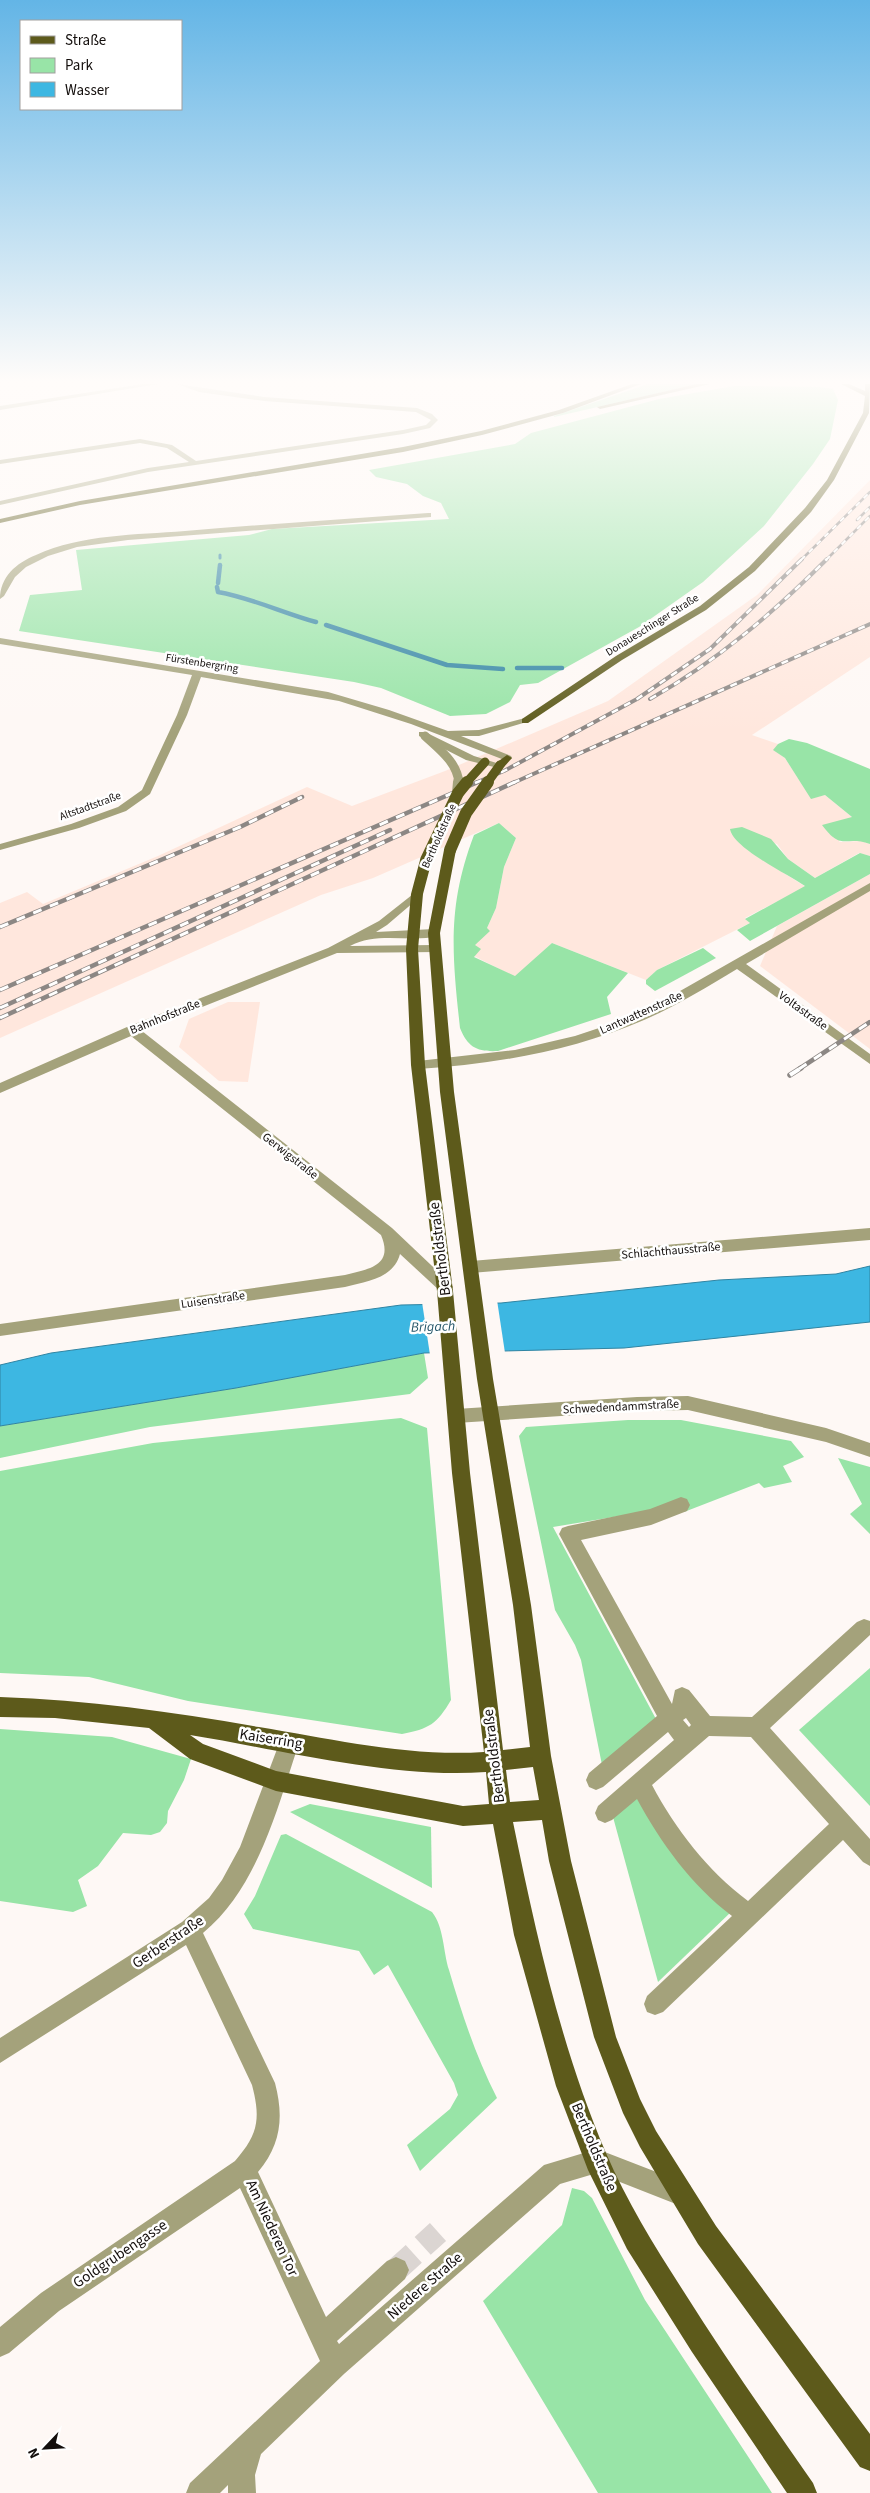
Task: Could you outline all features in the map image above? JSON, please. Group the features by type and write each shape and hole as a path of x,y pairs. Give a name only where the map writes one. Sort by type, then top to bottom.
{"main road":[{"path":"0,521 89,500"},
{"name":"Donaueschinger Straße","path":"525,721 619,658 663,634 704,608 752,569 815,500"},
{"name":"Bertholdstraße","path":"485,762 458,794 426,860 417,894 412,949 418,1065 445,1289 456,1416 501,1814 526,1934 568,2086 597,2161 636,2240 701,2343 803,2493"},
{"name":"Bertholdstraße","path":"504,762 466,814 450,850 434,933 434,949 444,1064 485,1380 522,1605 542,1756 560,1861 606,2038 631,2105 681,2194 712,2243 870,2457"},
{"name":"Kaiserring","path":"0,1707 66,1710 152,1720 289,1743 438,1763 542,1756"},
{"path":"152,1720 197,1752 276,1781 463,1816 552,1809"}],"street":[{"path":"0,596 3,585 12,573 25,563 45,554 78,546 122,539 428,515"},
{"name":"Fürstenbergring","path":"0,641 328,695 444,732"},
{"name":"Altstadtstraße","path":"0,847 75,826 107,815 136,801 146,792 182,715 197,674"},
{"path":"399,717 425,736 453,763 459,771 461,781 458,794"},
{"path":"444,732 479,733 525,721"},
{"path":"444,732 492,754 504,762"},
{"path":"425,736 470,758 485,762 504,762"},
{"name":"Lantwattenstraße","path":"418,1065 444,1064 518,1055 614,1027 668,1003 870,886"},
{"path":"356,938 383,923 417,894"},
{"name":"Bahnhofstraße","path":"0,1088 132,1030 332,951 356,938 434,933"},
{"path":"412,949 434,949"},
{"name":"Bahnhofstraße","path":"332,951 412,949"},
{"name":"Voltastraße","path":"737,963 870,1060"},
{"name":"Gerwigstraße","path":"132,1030 387,1232 445,1289"},
{"name":"Luisenstraße","path":"0,1330 345,1281 377,1273 387,1266 393,1251 387,1232"},
{"name":"Schlachthausstraße","path":"471,1267 870,1234"},
{"name":"Schwedendammstraße","path":"456,1416 637,1404 688,1403 747,1415 826,1435 870,1450"},
{"path":"681,1505 651,1516 568,1534 670,1719 688,1741"},
{"path":"605,1813 705,1726 756,1727 864,1628"},
{"path":"596,1780 670,1719 685,1700 705,1726"},
{"path":"756,1727 870,1855"},
{"name":"Gerberstraße","path":"0,2052 190,1930 210,1914 230,1889 276,1781 289,1743"},
{"path":"640,1783 664,1828 716,1890 749,1915"},
{"path":"655,2004 843,1825"},
{"name":"Am Niederen Tor","path":"190,1930 263,2082 269,2102 270,2119 268,2135 258,2154 244,2170 335,2365"},
{"path":"691,1985 699,1963"},
{"path":"597,2161 681,2194"},
{"name":"Niedere Straße","path":"200,2493 250,2443 335,2365 553,2174 597,2161"},
{"name":"Goldgrubengasse","path":"0,2344 50,2302 244,2170"},
{"path":"322,2338 396,2270"},
{"path":"242,2493 241,2475 250,2443"}],"shaded area":[{"path":"850,500 870,500 870,657 752,735 778,744 774,750 785,758 811,798 825,795 852,817 839,842 862,841 870,844 870,856 859,853 815,878 788,859 777,844 731,833 760,858 806,887 745,918 750,923 657,970 646,980 552,943 515,977 474,956 474,946 487,928 496,908 504,867 516,838 499,823 373,878 321,895 0,1038 0,903 27,892 43,904 158,856 307,787 352,806 445,771 608,701 757,595"},
{"path":"870,874 870,1049 760,966 777,926"},
{"path":"228,1002 260,1002 248,1082 219,1081 179,1047 189,1019"}],"green space":[{"path":"434,500 784,500 764,526 703,582 639,627 538,683 520,685 510,702 486,714 450,716 381,688 354,682 19,631 30,595 82,590 76,550 249,535 272,529 449,519 441,503"},
{"path":"789,739 807,743 870,769 870,844 855,841 839,841 822,825 852,817 825,795 811,799 785,758 773,750 778,744"},
{"path":"499,823 516,838 504,867 496,908 487,928 490,931 475,945 481,949 474,957 515,976 552,943 628,973 607,997 611,1014 498,1051 485,1051 470,1044 460,1028 455,977 454,930 459,885 474,835"},
{"path":"742,827 771,839 788,859 815,878 860,853 870,856 870,874 750,941 737,930 750,923 745,919 805,886 741,844 733,836 730,829"},
{"path":"703,948 716,958 655,991 646,984 646,980 657,970"},
{"path":"424,1353 428,1378 410,1394 150,1427 0,1458 0,1426 236,1388"},
{"path":"401,1418 427,1428 451,1700 441,1715 431,1724 419,1730 402,1734 188,1701 89,1677 0,1673 0,1471 153,1443"},
{"path":"628,1420 681,1420 791,1441 804,1457 783,1466 792,1482 764,1488 759,1483 684,1512 650,1511 553,1527 656,1719 602,1765 581,1660 575,1645 555,1610 519,1436 526,1427"},
{"path":"838,1458 870,1467 870,1534 850,1514 862,1504"},
{"path":"870,1668 870,1806 799,1730"},
{"path":"0,1729 112,1737 191,1759 184,1780 168,1811 167,1823 160,1832 151,1835 123,1833 98,1866 78,1880 87,1906 73,1912 0,1901"},
{"path":"636,1797 732,1911 658,1982 613,1817"},
{"path":"310,1804 431,1827 432,1888 290,1812"},
{"path":"286,1834 432,1912 439,1925 447,1963 464,2019 482,2067 497,2098 420,2171 407,2145 450,2109 458,2095 454,2083 388,1965 374,1975 359,1951 253,1929 244,1914 255,1896 281,1835"},
{"path":"572,2188 584,2191 592,2198 645,2300 772,2493 598,2493 483,2301 562,2225"}],"water":[{"name":"Brigach","path":"870,1266 870,1322 624,1348 424,1353 236,1388 0,1426 0,1365 51,1353 401,1305 501,1303 719,1280 836,1274"}],"pier":[{"path":"497,1300 505,1353 430,1355 422,1302"}],"waterway":[{"path":"218,583 220,565"},
{"path":"217,587 218,592 243,598 316,622"},
{"path":"326,625 447,665 503,669"},
{"path":"517,668 562,668"}],"tunnel":[{"path":"396,2270 438,2232"}],"railway":[{"path":"801,560 862,500"},
{"path":"857,520 870,507"},
{"path":"827,559 870,516"},
{"path":"475,783 504,771 637,699 710,649 802,559"},
{"path":"650,699 698,669 743,635 827,559"},
{"path":"513,783 870,624"},
{"path":"0,990 478,782"},
{"path":"0,1018 515,782"},
{"path":"0,927 240,827 302,797"},
{"path":"0,1008 390,830"},
{"path":"799,1069 870,1022"},
{"path":"790,1075 801,1068"}]}
